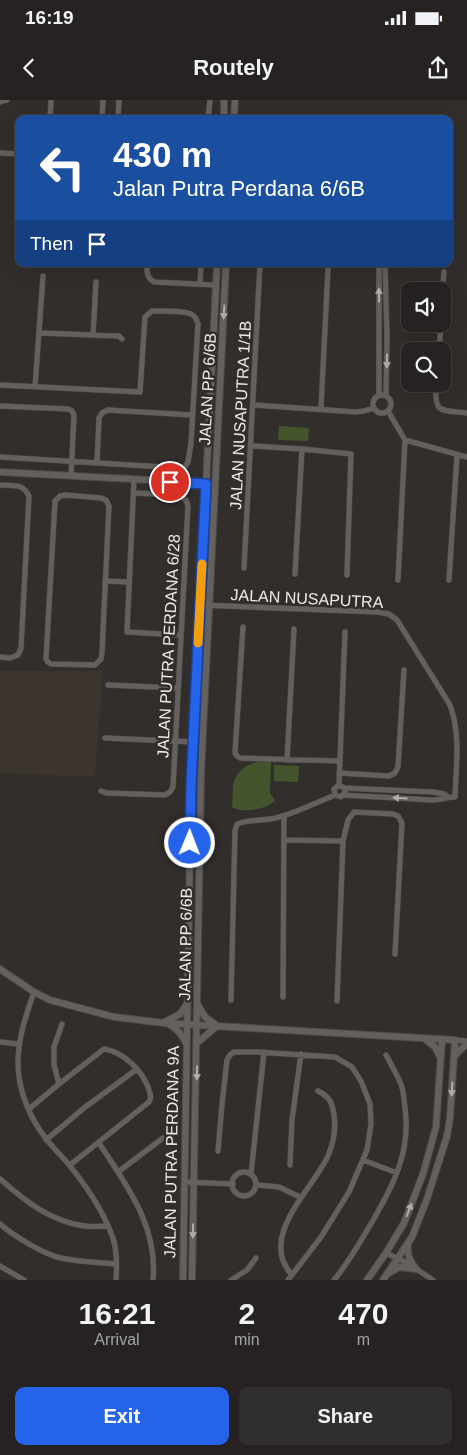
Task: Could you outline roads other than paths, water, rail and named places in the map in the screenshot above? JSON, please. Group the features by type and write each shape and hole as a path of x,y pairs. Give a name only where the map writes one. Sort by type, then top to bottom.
{"street":[{"path":"0,102 7,100"},
{"path":"50,100 50,115"},
{"path":"102,115 103,100"},
{"path":"118,115 119,100"},
{"path":"208,115 210,100"},
{"path":"224,100 224,115"},
{"path":"234,100 234,115"},
{"path":"0,153 15,154"},
{"path":"147,267 146,274 154,282 215,285"},
{"path":"200,284 201,267"},
{"name":"JALAN PP 6/6B","path":"187,1024 191,786 216,267"},
{"name":"JALAN PP 6/6B","path":"197,1025 201,773 226,267"},
{"name":"JALAN NUSAPUTRA 1/1B","path":"244,568 252,446 260,267"},
{"path":"374,408 374,400 379,395 379,267"},
{"path":"385,267 387,317 386,396"},
{"path":"320,408 328,269"},
{"path":"443,282 444,272"},
{"path":"35,387 43,276"},
{"path":"93,335 96,282"},
{"path":"0,385 140,392 145,316 152,310 184,312 192,314 198,324 192,415 186,467 0,457"},
{"path":"379,317 387,317"},
{"path":"39,333 119,336 122,339"},
{"path":"378,336 387,336"},
{"path":"436,392 438,407 442,410 467,413"},
{"path":"379,395 389,398 391,402 388,411"},
{"path":"254,405 320,408 356,412 374,408"},
{"path":"0,406 68,409 72,411 74,415 72,476"},
{"path":"374,408 380,412 388,411"},
{"path":"97,463 99,418 102,413 108,410 192,415"},
{"path":"388,411 405,440 398,580"},
{"path":"405,440 467,457"},
{"path":"252,446 351,454 347,575"},
{"path":"295,574 302,449"},
{"path":"449,580 457,455"},
{"path":"0,472 206,484"},
{"path":"134,480 126,632 181,635"},
{"path":"0,485 22,486 27,490 29,496 21,648 18,655 10,658 0,657"},
{"name":"JALAN PUTRA PERDANA 6/28","path":"101,791 107,793 165,795 173,787 188,506 186,500 179,496 134,493"},
{"path":"60,496 101,498 106,500 109,506 105,581 101,659 95,665 51,664 46,659 55,501 60,496"},
{"path":"105,581 129,582"},
{"name":"JALAN NUSAPUTRA","path":"200,605 378,612 389,614 397,620 450,706 455,720 457,751 455,798 433,792 342,789"},
{"path":"243,627 237,756 240,758 339,761"},
{"path":"286,760 294,629"},
{"path":"231,1000 235,831 237,824 245,821 284,816 335,795 341,797 339,761 345,632"},
{"path":"339,773 389,776 395,773 398,767 404,670"},
{"path":"108,684 178,688"},
{"path":"104,738 193,742"},
{"path":"335,795 334,789 342,789"},
{"path":"337,1001 344,841 348,820 354,812 394,814 401,819 395,954"},
{"path":"283,997 284,816"},
{"path":"284,840 344,841"},
{"path":"0,969 34,992 50,1000 114,1018 164,1023 467,1042"},
{"path":"34,992 18,1044 21,1092 35,1124 46,1140 70,1166 97,1205 108,1226 114,1240 116,1280"},
{"path":"164,1023 180,1014 187,1004"},
{"path":"198,1004 205,1017 217,1026"},
{"path":"164,1023 171,1025 182,1034 186,1044"},
{"path":"58,1084 54,1064 54,1047 62,1024"},
{"name":"JALAN PUTRA PERDANA 9A","path":"183,1280 187,1024"},
{"name":"JALAN PUTRA PERDANA 9A","path":"192,1280 197,1025"},
{"path":"197,1044 217,1026"},
{"path":"425,1040 435,1047 441,1060"},
{"path":"367,1280 404,1223 423,1174 436,1127 442,1040"},
{"path":"383,1280 412,1237 428,1199 447,1136 450,1118 454,1040"},
{"path":"0,1042 18,1044"},
{"path":"454,1058 467,1042"},
{"path":"29,1109 104,1049 129,1061 136,1068 146,1084 151,1099 138,1112 70,1166"},
{"path":"218,1151 227,1060 234,1052 335,1057 352,1067 361,1081 370,1104 371,1124 364,1160 349,1192 317,1243 288,1280"},
{"path":"251,1174 264,1052"},
{"path":"290,1165 292,1120 301,1054"},
{"path":"334,1280 362,1240 387,1197 401,1162 407,1120 401,1084 386,1055"},
{"path":"46,1140 136,1068"},
{"path":"292,1274 283,1263 281,1247 283,1234 300,1197 328,1155 333,1139 335,1120 332,1104 325,1095 318,1091"},
{"path":"118,1172 163,1138"},
{"path":"98,1143 127,1185 152,1241 153,1280"},
{"path":"364,1160 397,1173"},
{"path":"243,1172 251,1174 256,1185 250,1194 244,1195 238,1194 233,1184 236,1176 243,1172"},
{"path":"0,1178 14,1192 39,1210 63,1221 85,1226 108,1226"},
{"path":"184,1182 233,1184"},
{"path":"256,1185 279,1187 300,1197"},
{"path":"0,1224 35,1247 60,1258 116,1264"},
{"path":"408,1244 407,1252 410,1261 416,1269"},
{"path":"386,1253 433,1280"},
{"path":"232,1280 247,1270 256,1258"},
{"path":"0,1266 24,1280"},
{"path":"387,1274 399,1267 416,1269"}]}
